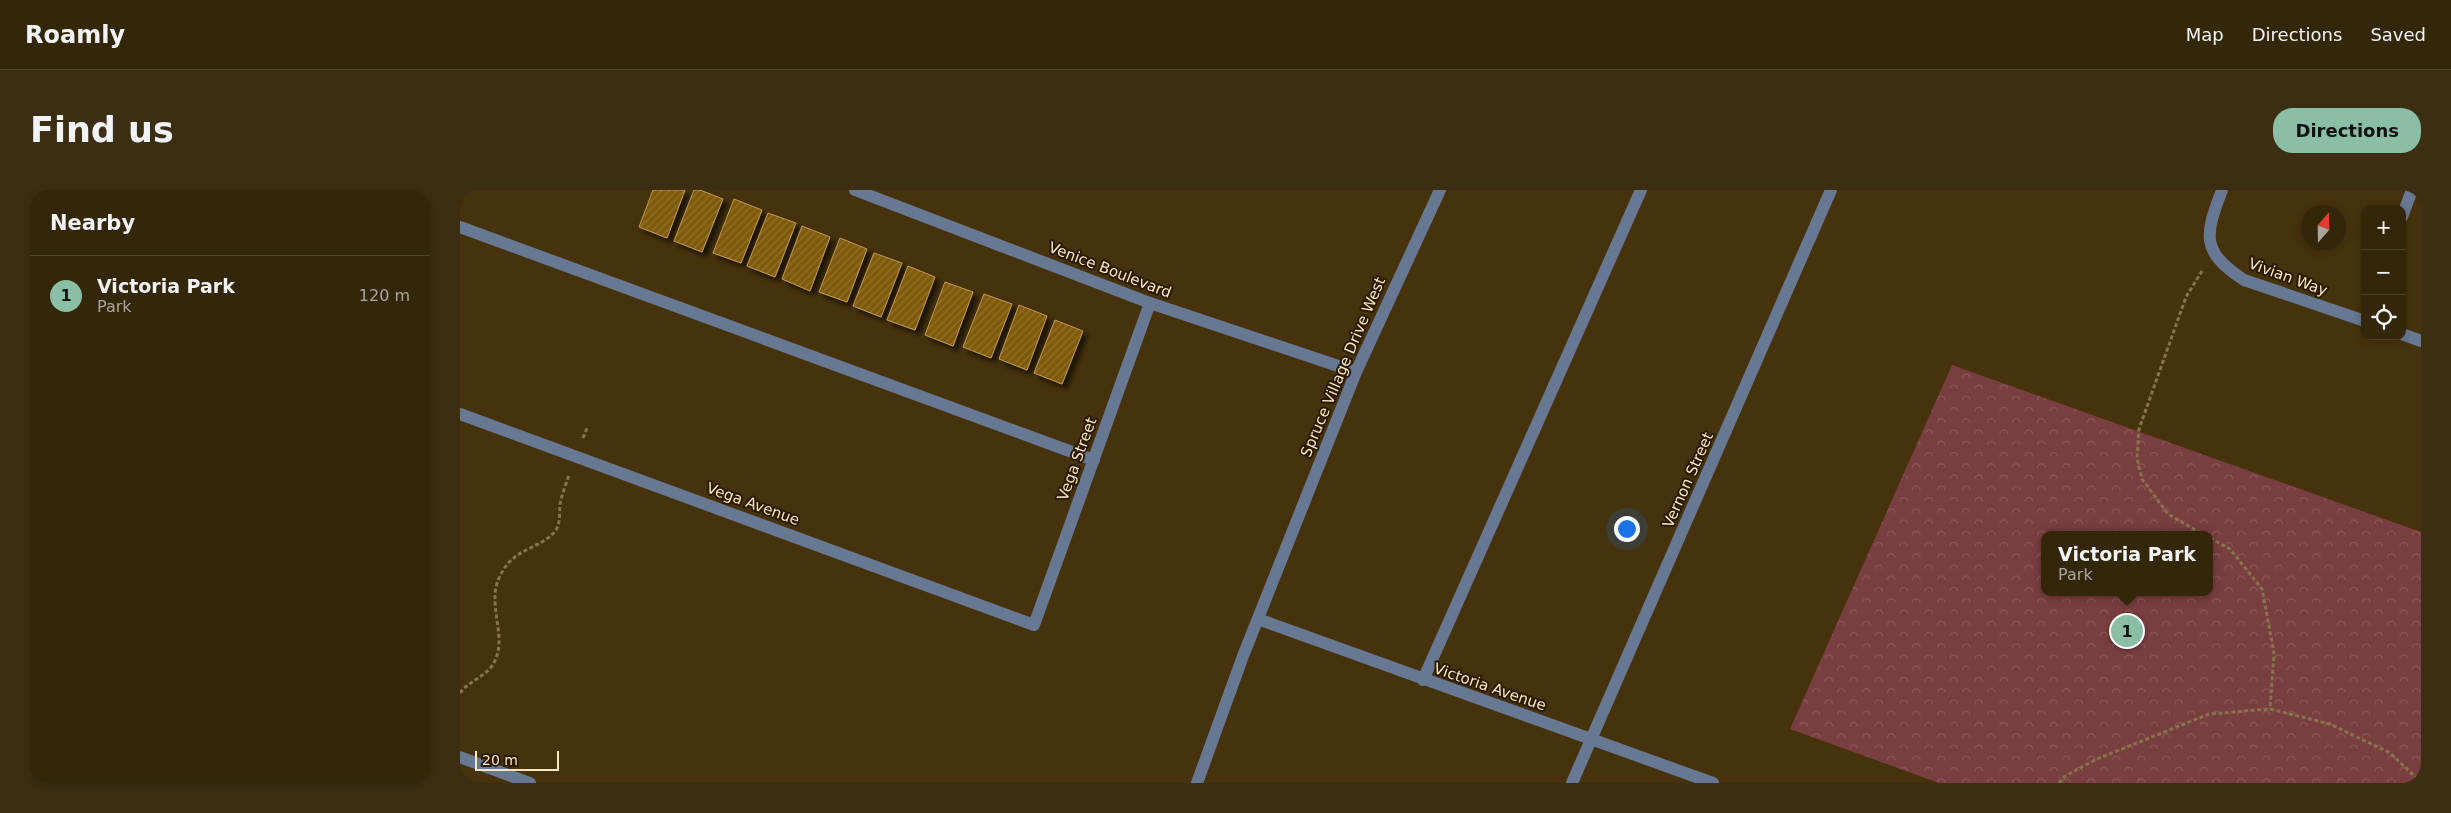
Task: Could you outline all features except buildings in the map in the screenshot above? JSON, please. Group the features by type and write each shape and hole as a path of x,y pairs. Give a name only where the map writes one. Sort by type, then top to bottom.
{"street":[{"name":"Venice Boulevard","path":"856,190 1150,303 1356,372"},
{"name":"Spruce Village Drive West","path":"1197,783 1258,619 1356,372 1440,190"},
{"path":"1423,680 1641,190"},
{"name":"Vernon Street","path":"1572,783 1831,190"},
{"path":"2213,254 2209,235 2222,190"},
{"path":"2406,206 2412,190"},
{"path":"460,227 1094,460"},
{"name":"Vivian Way","path":"2213,254 2227,269 2244,280 2361,320"},
{"name":"Vega Street","path":"1034,625 1150,303"},
{"path":"2406,335 2421,341"},
{"name":"Vega Avenue","path":"460,414 1034,625"},
{"name":"Victoria Avenue","path":"1258,619 1713,783"},
{"path":"460,757 530,783"}],"path":[{"path":"2197,531 2168,514 2142,479 2137,458 2138,429 2186,297 2213,254"},
{"path":"460,692 465,686 482,677 492,666 500,650 494,591 499,577 520,552 556,530 560,519 560,505 575,456 587,428"},
{"path":"2213,540 2230,549 2262,589 2274,653 2270,709"},
{"path":"2059,783 2064,776 2097,759 2209,714 2270,709 2330,724 2348,732 2390,753 2421,782"}],"green space":[{"path":"1952,365 2421,532 2421,783 1939,783 1790,729"}],"place":[{"name":"Victoria Park","path":"2127,631"}]}
